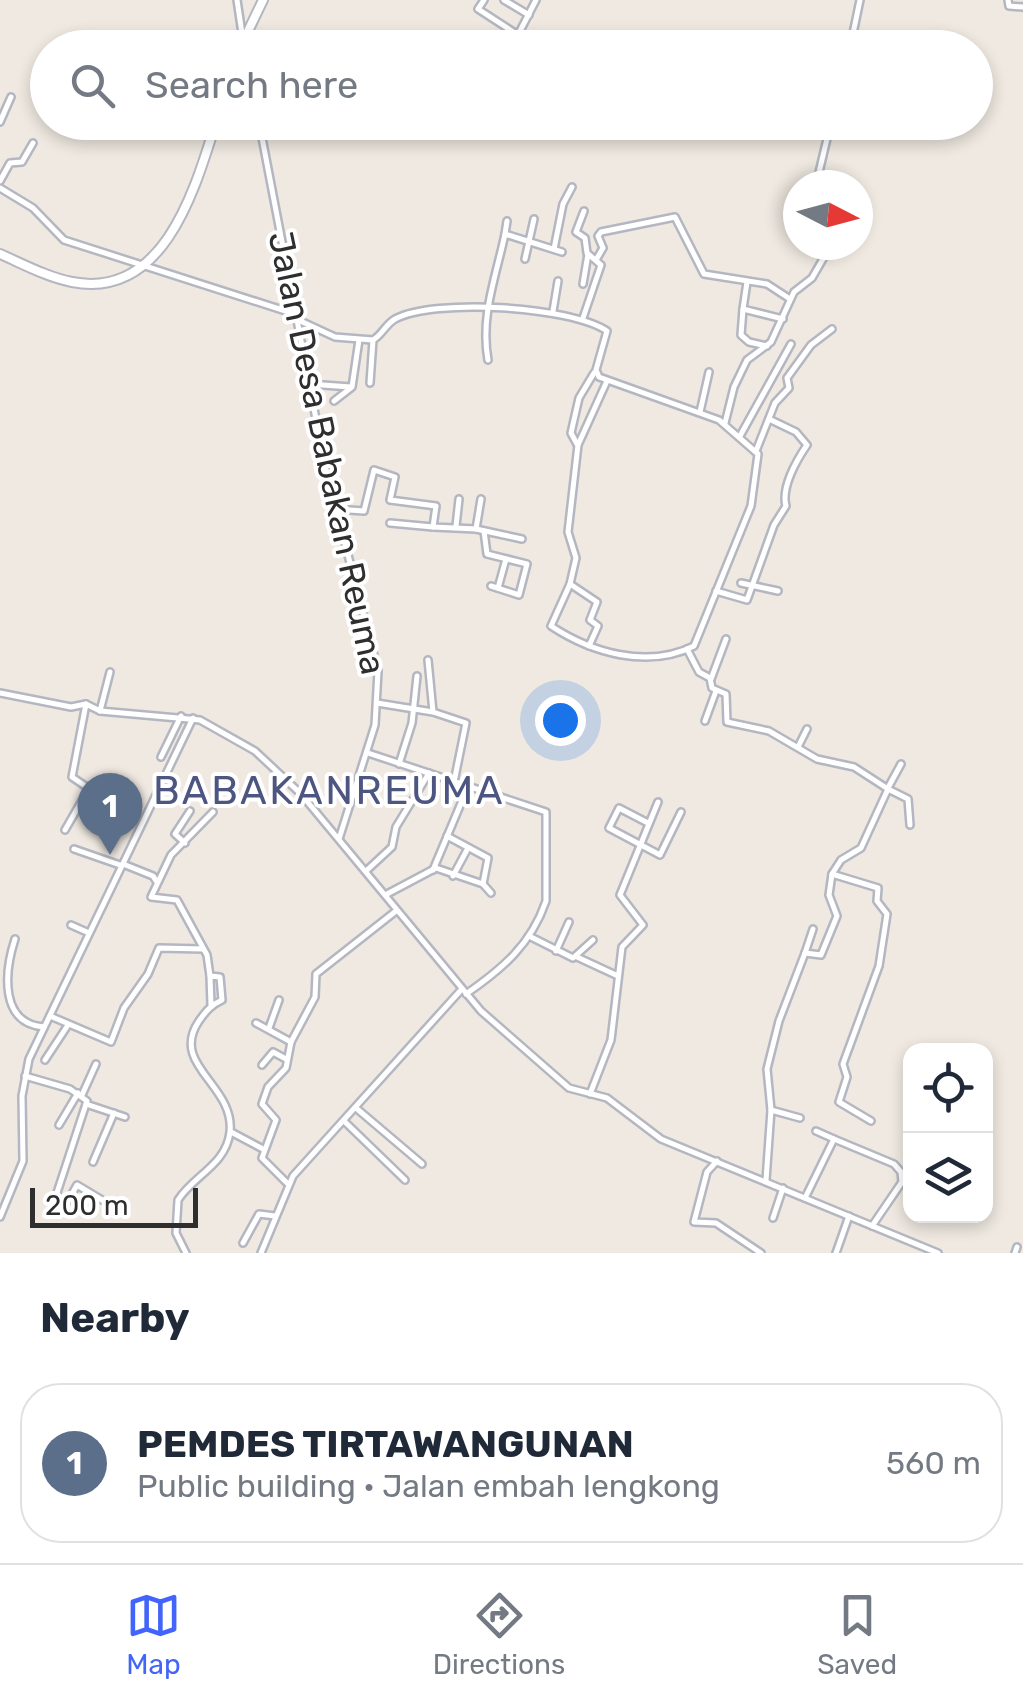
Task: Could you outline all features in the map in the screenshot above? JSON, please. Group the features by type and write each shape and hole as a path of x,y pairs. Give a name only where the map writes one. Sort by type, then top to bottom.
{"main road":[{"path":"249,30 263,0"},
{"path":"0,254 74,282 110,280 144,266 186,214 210,140"}],"street":[{"path":"237,0 240,30"},
{"path":"484,0 478,10 510,30"},
{"path":"504,0 529,15"},
{"path":"521,30 536,0"},
{"path":"854,30 860,0"},
{"path":"1008,0 1010,6 1023,7"},
{"path":"0,122 11,97"},
{"name":"Jalan Desa Babakan Reuma","path":"262,140 335,509 376,660 378,703 368,753 339,839"},
{"path":"819,170 826,140"},
{"path":"32,143 22,162 12,161 0,185 33,208 60,238 296,317 335,337 372,340 397,318 488,309 553,311 583,318 607,331 596,370 579,398 572,425 571,436 578,445"},
{"path":"554,249 563,204 572,187"},
{"path":"583,284 588,254 585,238 574,236 584,211"},
{"path":"596,260 603,250 601,232 674,217 702,272 767,284 790,300"},
{"path":"526,259 534,219"},
{"path":"488,360 488,309 507,222"},
{"path":"505,234 562,252"},
{"path":"583,318 600,268 588,254"},
{"path":"725,423 740,371 747,360 766,347 790,300 823,260"},
{"path":"747,280 741,334 749,342 766,347 779,360"},
{"path":"553,311 558,282"},
{"path":"744,309 783,319"},
{"path":"756,450 803,356 832,329"},
{"path":"334,401 352,387 358,340"},
{"path":"370,383 372,340"},
{"path":"740,436 791,344"},
{"path":"596,370 607,381 725,423 756,450 760,464 751,506 715,591 700,640 687,649 612,655 552,626 576,558 568,532 578,445 607,381"},
{"path":"700,412 709,372"},
{"path":"309,384 352,387"},
{"path":"715,591 746,600 774,525 786,506 784,497 794,468 808,442 769,419"},
{"path":"335,509 364,511 374,470 395,478 390,500 436,506"},
{"path":"434,528 438,495"},
{"path":"456,527 458,499"},
{"path":"476,529 480,499"},
{"path":"390,522 476,529 522,540"},
{"path":"484,531 487,554 528,564 520,594 494,587 506,559"},
{"path":"741,582 778,592"},
{"path":"570,584 597,602 590,620 598,626 589,646"},
{"path":"705,721 716,690 712,679 726,639"},
{"path":"687,649 699,672 712,679"},
{"path":"428,660 433,712"},
{"path":"100,711 110,672"},
{"path":"399,764 415,710 418,676"},
{"path":"716,690 726,694 727,722 769,732 818,759 854,767 907,798 910,825"},
{"path":"0,693 71,706 86,704 100,711 193,718 234,737 269,762 339,839 463,992 568,1088 607,1098 660,1139 938,1253"},
{"path":"378,703 433,712 466,723 454,782"},
{"path":"86,704 73,781 122,811"},
{"path":"161,756 181,716"},
{"path":"0,1217 23,1160 25,1076 44,1027 193,718"},
{"path":"798,748 807,730"},
{"path":"166,743 181,748"},
{"path":"260,1253 288,1183 463,992 502,970 529,936 546,901 546,812 368,753"},
{"path":"805,953 821,955 837,916 829,896 832,874 842,860 861,848 901,764"},
{"path":"366,871 393,845 396,827 428,774"},
{"path":"95,822 125,782"},
{"path":"386,895 433,870 466,788"},
{"path":"65,830 88,790"},
{"path":"104,835 133,793"},
{"path":"590,1094 611,1040 622,947 643,926 619,898 658,802"},
{"path":"648,823 619,808 610,826 638,848 661,854 680,812"},
{"path":"185,843 174,834 190,811"},
{"path":"210,1005 210,976 203,949 175,898 152,899 171,855 213,812"},
{"path":"446,836 488,858 483,884"},
{"path":"453,876 468,848"},
{"path":"74,849 153,876 157,882"},
{"path":"433,870 483,884 491,893"},
{"path":"832,874 878,888 877,901 886,914 883,952 843,1064 846,1077 839,1102 870,1120"},
{"path":"288,1183 267,1166 263,1149 276,1120 262,1099 284,1071 291,1042 314,997 316,974 397,910"},
{"path":"556,951 569,922"},
{"path":"71,925 89,933"},
{"path":"766,1181 770,1110 766,1085 770,1056 813,929"},
{"path":"529,936 604,973 618,976"},
{"path":"16,939 4,977 8,1005 20,1020 44,1027"},
{"path":"577,957 593,940"},
{"path":"50,1016 110,1042 124,1008 148,974 159,948 203,949"},
{"path":"186,1253 176,1233 178,1200 219,1160 230,1132 223,1097 188,1049 190,1034 210,1005 222,1000 224,988 220,978 210,976"},
{"path":"269,1028 278,1000"},
{"path":"256,1023 291,1042"},
{"path":"44,1060 68,1024"},
{"path":"262,1065 273,1052 286,1058"},
{"path":"59,1126 96,1064"},
{"path":"25,1076 80,1094 86,1104 125,1117"},
{"path":"86,1104 51,1206 56,1209 68,1200 77,1185 102,1200"},
{"path":"356,1108 422,1164"},
{"path":"770,1110 800,1118"},
{"path":"94,1162 114,1112"},
{"path":"344,1122 405,1180"},
{"path":"816,1131 894,1164 901,1172 902,1182 872,1226"},
{"path":"230,1132 263,1149"},
{"path":"805,1198 834,1139"},
{"path":"716,1161 707,1172 694,1222 716,1223 725,1234 761,1253"},
{"path":"773,1218 783,1188"},
{"path":"243,1243 259,1214 276,1216"},
{"path":"836,1253 850,1216"}],"place":[{"name":"PEMDES TIRTAWANGUNAN","path":"110,855"}],"district":[{"name":"BABAKANREUMA","path":"329,790"}]}
